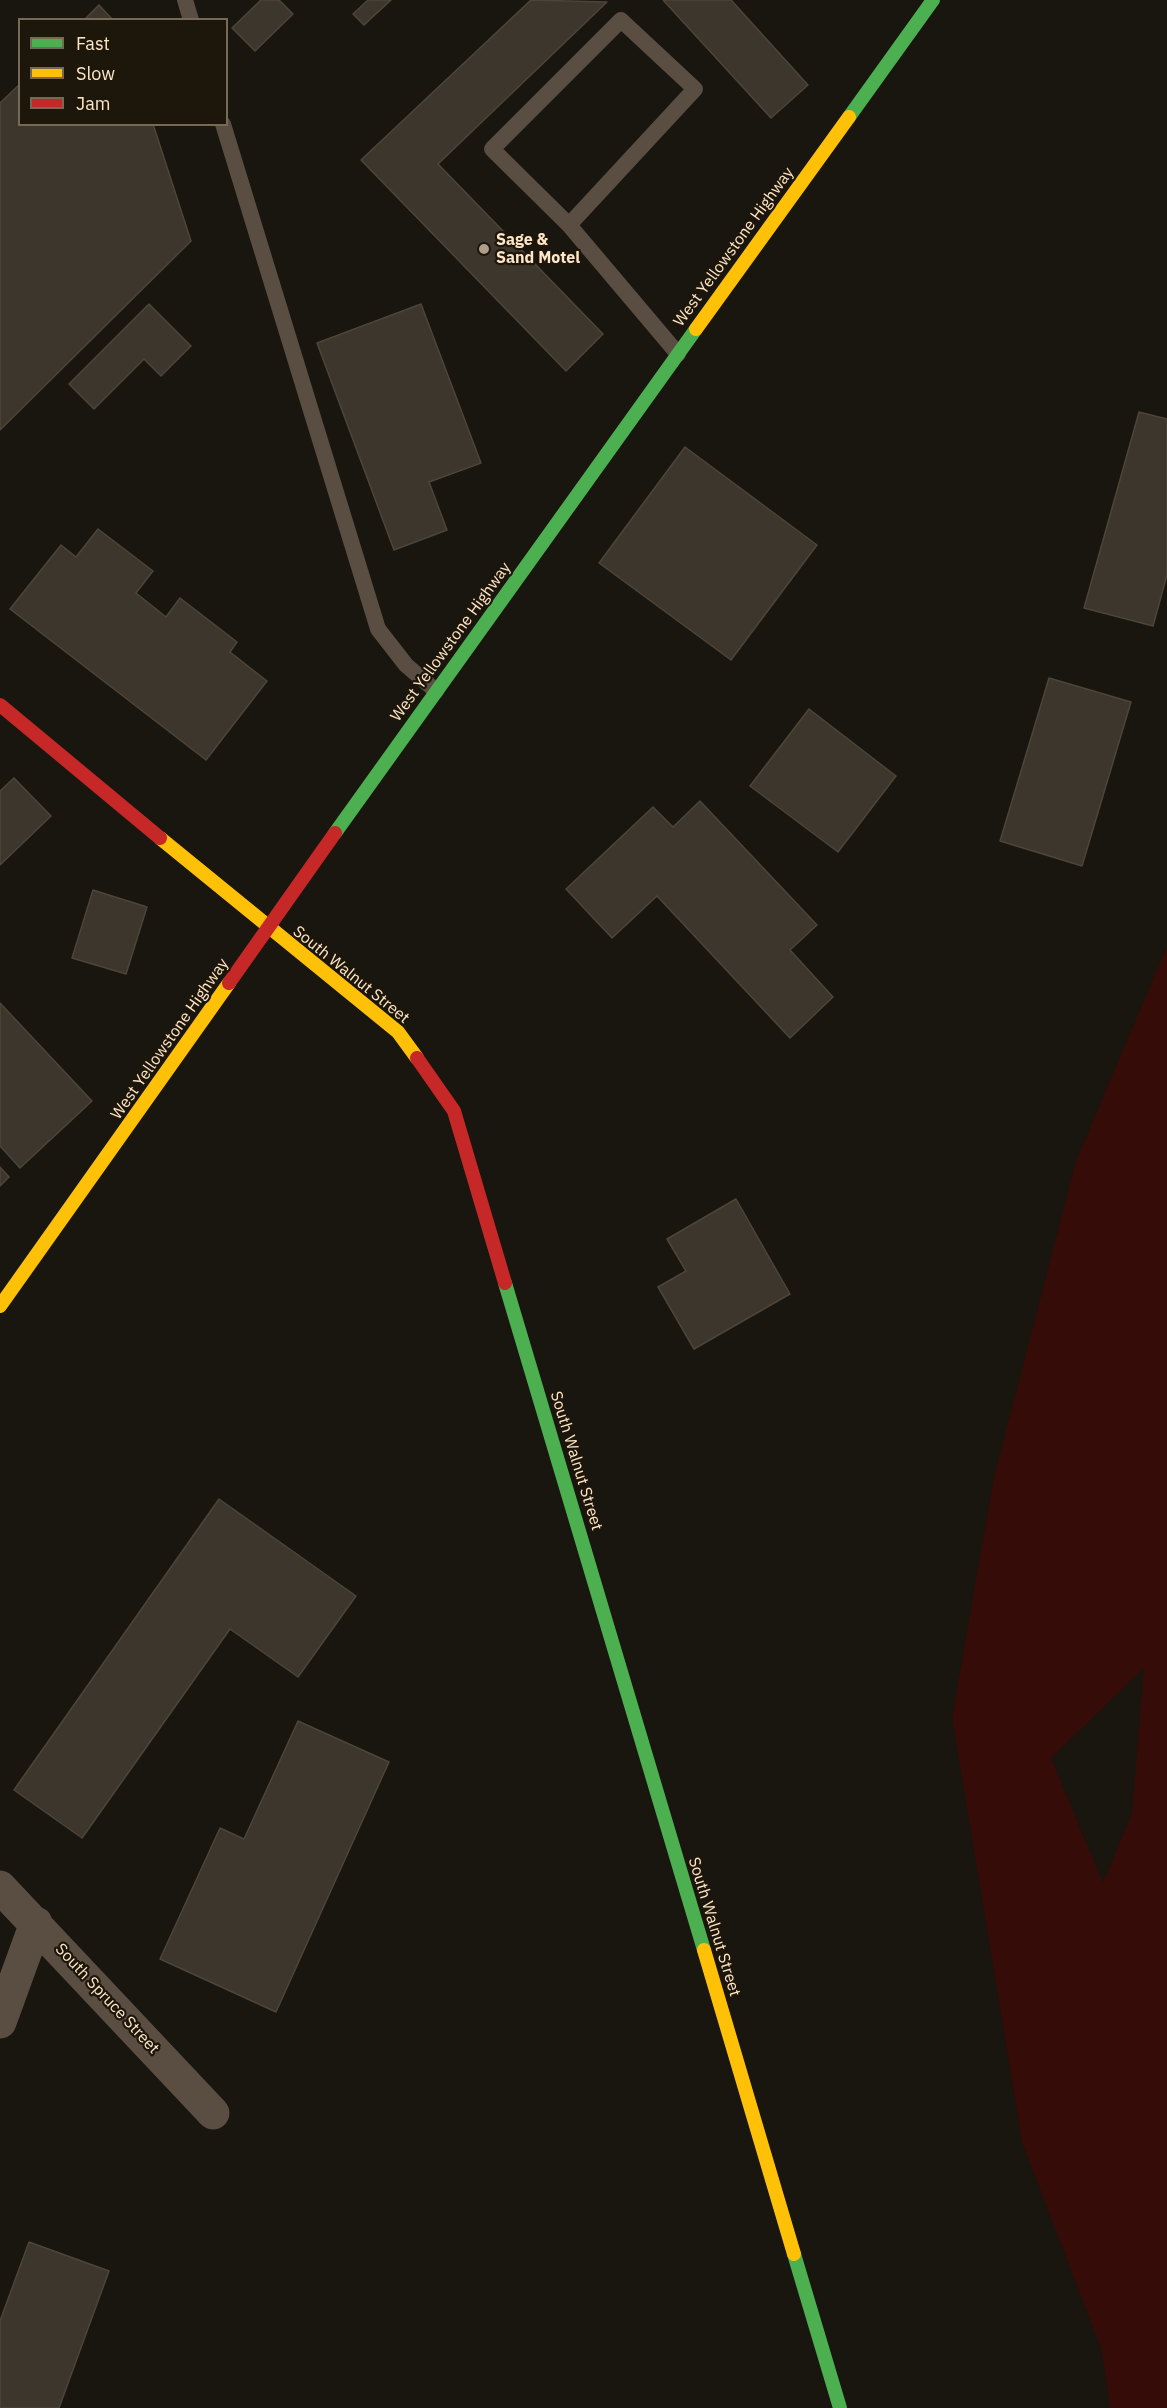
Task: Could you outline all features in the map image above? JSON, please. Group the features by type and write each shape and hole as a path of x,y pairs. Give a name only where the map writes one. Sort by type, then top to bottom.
{"street":[{"name":"West Yellowstone Highway","path":"0,1306 436,691 933,0"},
{"name":"South Walnut Street","path":"0,705 269,929 398,1032 454,1111 840,2408"},
{"name":"South Spruce Street","path":"0,1887 213,2113"},
{"path":"0,2022 36,1923"}],"lane":[{"path":"185,0 190,18"},
{"path":"569,225 695,89 621,20 492,149 569,225 678,354"},
{"path":"224,126 378,629 406,665 436,691"}],"shaded area":[{"path":"1167,946 1167,2408 1110,2408 1102,2351 1022,2142 952,1717 994,1477 1076,1161","holes":["1144,1668 1132,1813 1103,1883 1051,1758"]}],"building":[{"path":"261,0 279,0 293,14 255,51 232,28"},
{"path":"368,0 391,0 364,25 353,14"},
{"name":"Sage & Sand Motel","path":"531,0 607,2 438,164 603,334 566,371 361,160"},
{"path":"663,0 731,0 808,85 771,118"},
{"path":"99,5 111,18 86,18"},
{"path":"18,86 18,126 154,126 191,241 0,430 0,103"},
{"path":"149,304 191,346 161,376 144,359 94,409 69,384"},
{"path":"421,304 481,463 429,482 447,530 394,550 317,343"},
{"path":"1139,412 1167,419 1167,575 1153,626 1084,608"},
{"path":"685,447 817,545 731,660 599,563"},
{"path":"98,529 153,571 136,593 166,617 180,598 237,642 230,652 267,681 206,760 10,609 61,545 76,557"},
{"path":"1049,678 1131,702 1082,866 1000,841"},
{"path":"809,709 896,776 838,852 750,786"},
{"path":"14,778 51,816 0,865 0,791"},
{"path":"700,801 817,925 790,950 833,997 790,1038 657,896 612,938 566,889 653,807 673,827"},
{"path":"93,890 147,907 126,974 72,958"},
{"path":"0,1003 92,1101 20,1168 0,1146"},
{"path":"0,1167 9,1177 0,1186"},
{"path":"736,1199 790,1294 694,1349 658,1287 686,1271 667,1239"},
{"path":"219,1499 356,1596 298,1677 230,1629 82,1838 14,1790"},
{"path":"298,1721 389,1762 276,2012 160,1959 220,1828 244,1839"},
{"path":"29,2242 109,2271 59,2408 0,2408 0,2321"}],"traffic: fast":[{"path":"849,117 933,0"},
{"path":"335,833 696,329"},
{"path":"505,1283 704,1950"},
{"path":"794,2254 840,2408"}],"traffic: slow":[{"path":"696,329 849,117"},
{"path":"160,838 398,1032 417,1058"},
{"path":"0,1306 229,983"},
{"path":"704,1950 794,2254"}],"traffic: jam":[{"path":"0,705 160,838"},
{"path":"229,983 335,833"},
{"path":"417,1058 454,1111 505,1283"}],"place":[{"name":"Sage & Sand Motel","path":"484,249"}]}
